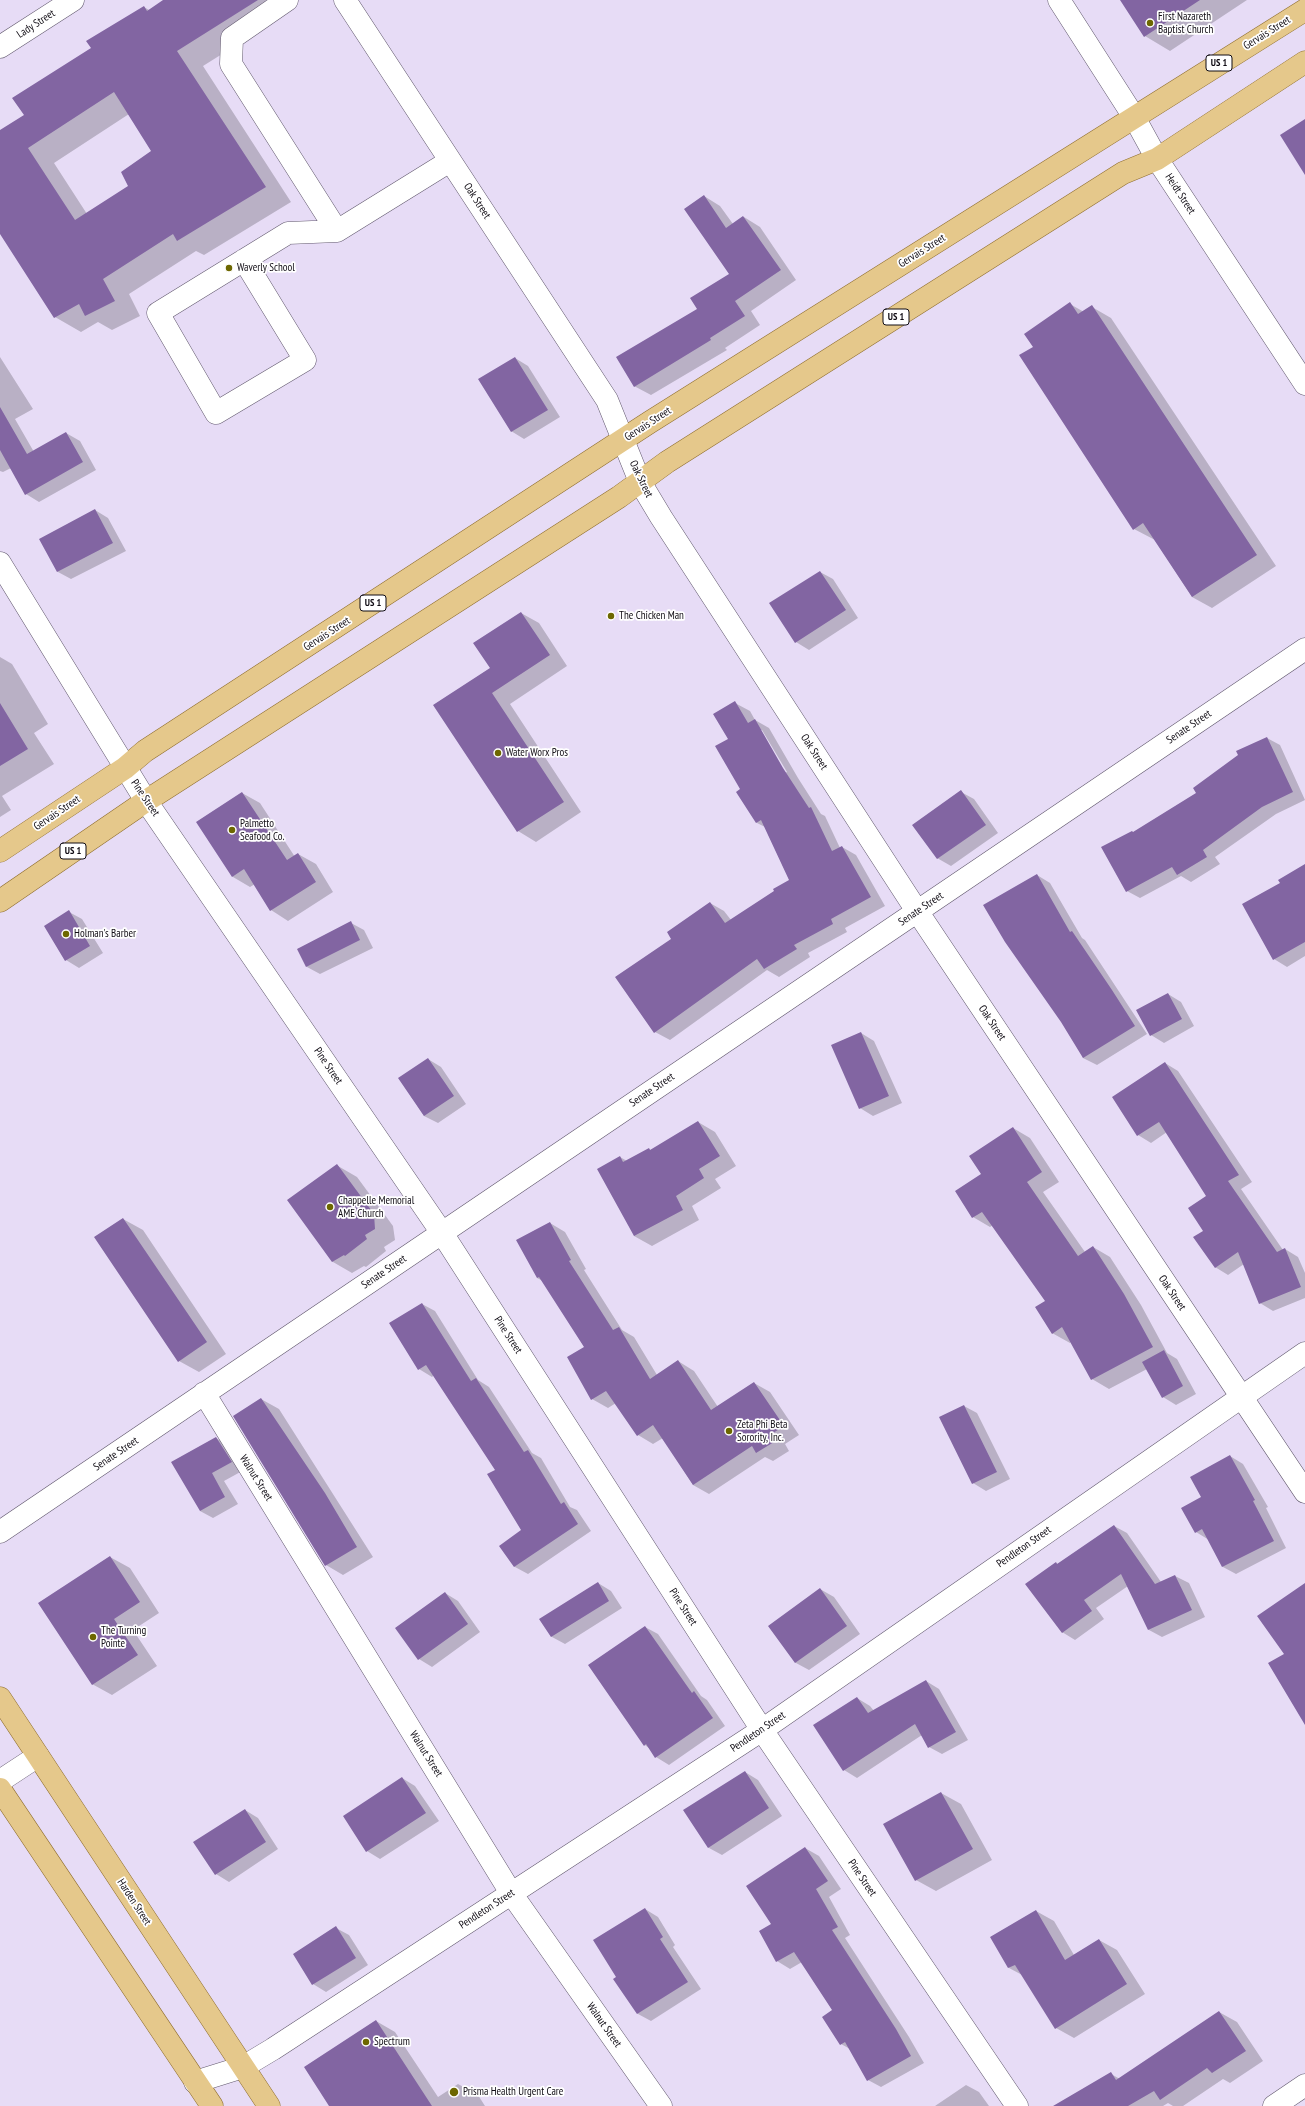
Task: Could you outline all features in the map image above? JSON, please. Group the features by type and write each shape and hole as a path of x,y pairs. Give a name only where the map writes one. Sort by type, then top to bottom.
{"main road":[{"name":"Gervais Street","path":"0,851 125,768 146,751 623,440 1305,10"},
{"name":"US 1","path":"0,900 146,802 640,482 667,462 1123,173 1157,159 1305,62"},
{"name":"Harden Street","path":"0,1698 269,2106"},
{"path":"0,1789 212,2106"}],"street":[{"name":"Lady Street","path":"0,47 73,0"},
{"path":"287,0 232,38 231,64 336,231"},
{"name":"Oak Street","path":"345,0 607,400 640,482 661,517 917,911 1305,1492"},
{"name":"Heidt Street","path":"1059,0 1134,118 1157,159 1305,384"},
{"path":"244,260 305,360 216,413 158,313 244,260 288,233 336,231 450,161"},
{"name":"Pine Street","path":"0,563 146,802 442,1232 762,1730 1017,2106"},
{"name":"Senate Street","path":"0,1532 1305,649"},
{"name":"Pendleton Street","path":"195,2082 243,2067 274,2049 762,1730 1240,1396 1305,1353"},
{"name":"Walnut Street","path":"204,1393 511,1893 661,2106"},
{"path":"0,1781 38,1756"},
{"path":"1274,2106 1305,2085"}],"building":[{"path":"163,0 258,0 177,51 266,187 177,241 173,234 103,279 115,301 85,316 79,304 54,318 0,234 0,130 24,115 12,98 91,48 86,41 144,6 147,11","holes":["114,92 151,151 121,172 128,186 75,220 28,148"]},
{"name":"First Nazareth Baptist Church","path":"1120,0 1200,0 1144,37"},
{"path":"1305,119 1305,175 1280,135"},
{"path":"704,195 726,228 743,216 781,270 735,301 745,316 710,338 711,340 634,387 616,357 697,309 690,298 729,274 684,209"},
{"path":"1070,302 1078,314 1092,305 1257,555 1192,597 1143,523 1133,530 1019,355 1033,347 1024,334"},
{"path":"515,357 548,410 511,432 478,379"},
{"path":"0,407 27,454 66,432 83,462 25,495 0,450"},
{"path":"95,509 113,543 57,572 39,539"},
{"path":"820,571 846,610 795,643 769,603"},
{"name":"Water Worx Pros","path":"521,612 550,655 492,693 564,802 517,832 433,705 490,668 473,643"},
{"path":"735,701 748,723 755,719 783,768 809,808 811,807 832,851 842,846 871,897 831,919 833,924 794,945 797,949 764,969 757,959 654,1033 615,977 671,939 667,932 710,902 725,923 774,891 773,889 789,880 761,820 756,823 736,792 740,789 715,746 728,739 713,714"},
{"path":"0,703 28,749 0,766"},
{"path":"1267,737 1293,792 1262,807 1203,850 1207,857 1177,875 1172,867 1126,892 1101,847 1132,831 1133,832 1196,793 1193,788 1238,755 1236,751"},
{"path":"961,790 986,825 937,859 912,825"},
{"path":"242,792 287,860 298,853 316,882 270,911 244,869 232,877 196,822"},
{"path":"1305,864 1305,942 1273,960 1242,904 1280,883 1278,880"},
{"path":"1037,874 1070,932 1072,931 1135,1026 1083,1058 1061,1022 1005,942 983,905"},
{"name":"Holman's Barber","path":"69,910 90,946 65,961 44,926"},
{"path":"351,921 360,940 306,967 297,949"},
{"path":"1168,993 1182,1019 1150,1036 1136,1010"},
{"path":"861,1032 889,1096 859,1109 831,1045"},
{"path":"428,1058 454,1096 424,1116 398,1078"},
{"path":"1165,1062 1239,1175 1228,1181 1277,1252 1285,1248 1301,1287 1259,1304 1238,1252 1215,1268 1193,1237 1203,1231 1188,1208 1206,1196 1159,1122 1137,1136 1112,1097"},
{"path":"698,1121 720,1156 699,1169 704,1178 676,1196 683,1210 634,1236 597,1169 620,1156 623,1162 649,1148 650,1150"},
{"path":"1013,1127 1042,1172 1027,1182 1078,1256 1093,1246 1124,1294 1153,1347 1091,1380 1062,1327 1052,1334 1035,1307 1045,1301 982,1212 972,1218 955,1191 981,1174 969,1156"},
{"name":"Chappelle Memorial AME Church","path":"337,1164 374,1214 375,1229 365,1235 367,1239 345,1256 344,1255 332,1262 287,1200"},
{"path":"123,1218 207,1342 178,1362 94,1237"},
{"path":"550,1222 571,1260 569,1261 613,1330 619,1327 650,1379 678,1360 711,1410 754,1382 784,1426 770,1435 774,1442 756,1453 752,1446 693,1485 653,1425 637,1436 606,1391 591,1400 567,1357 584,1347 539,1277 537,1278 516,1240"},
{"path":"422,1303 471,1381 476,1378 524,1452 528,1450 561,1504 564,1502 578,1524 514,1567 499,1546 521,1530 487,1474 495,1470 426,1365 418,1370 389,1323"},
{"path":"1164,1350 1183,1386 1162,1398 1142,1362"},
{"path":"261,1398 325,1493 357,1547 325,1566 233,1416"},
{"path":"964,1405 997,1472 972,1484 939,1417"},
{"path":"216,1437 232,1462 212,1473 225,1497 200,1511 171,1462"},
{"path":"1230,1455 1255,1500 1253,1501 1274,1541 1222,1567 1202,1529 1195,1533 1181,1508 1201,1497 1190,1477"},
{"path":"1114,1525 1155,1584 1175,1575 1192,1610 1148,1630 1121,1574 1084,1600 1092,1611 1062,1633 1025,1584 1056,1562 1057,1564"},
{"name":"The Turning Pointe","path":"110,1556 140,1602 114,1619 138,1655 92,1685 38,1603"},
{"path":"598,1582 609,1601 551,1637 539,1619"},
{"path":"1305,1583 1305,1725 1268,1663 1284,1654 1257,1616"},
{"path":"820,1588 847,1626 795,1663 768,1626"},
{"path":"445,1592 468,1624 418,1660 395,1628"},
{"path":"645,1626 692,1693 694,1691 713,1718 655,1758 646,1744 644,1746 588,1665"},
{"path":"926,1680 956,1732 928,1748 915,1724 843,1771 813,1725 857,1697 868,1713"},
{"path":"745,1771 769,1808 708,1848 683,1810"},
{"path":"402,1777 426,1813 366,1852 343,1816"},
{"path":"941,1792 973,1849 915,1881 883,1824"},
{"path":"245,1809 266,1842 215,1875 193,1842"},
{"path":"805,1847 828,1881 816,1889 838,1927 832,1930 896,2029 911,2056 867,2081 845,2042 840,2045 822,2017 832,2010 794,1952 776,1962 759,1931 771,1924 746,1886"},
{"path":"645,1908 663,1937 660,1939 688,1982 637,2014 613,1979 616,1977 593,1940"},
{"path":"1036,1910 1065,1960 1099,1939 1127,1984 1055,2029 1015,1965 1008,1968 990,1937"},
{"path":"336,1926 356,1958 312,1985 293,1954"},
{"path":"1219,2011 1246,2051 1212,2073 1207,2068 1160,2100 1154,2091 1128,2106 1053,2106 1111,2072 1116,2080"},
{"name":"Spectrum","path":"376,2020 432,2106 329,2106 304,2067"}],"place":[{"name":"First Nazareth Baptist Church","path":"1150,23"},
{"name":"Waverly School","path":"229,268"},
{"name":"The Chicken Man","path":"611,616"},
{"name":"Water Worx Pros","path":"498,753"},
{"name":"Palmetto Seafood Co.","path":"232,830"},
{"name":"Holman's Barber","path":"66,934"},
{"name":"Chappelle Memorial AME Church","path":"330,1207"},
{"name":"Zeta Phi Beta Sorority, Inc.","path":"729,1431"},
{"name":"The Turning Pointe","path":"93,1637"},
{"name":"Spectrum","path":"366,2042"},
{"name":"Prisma Health Urgent Care","path":"454,2092"}]}
